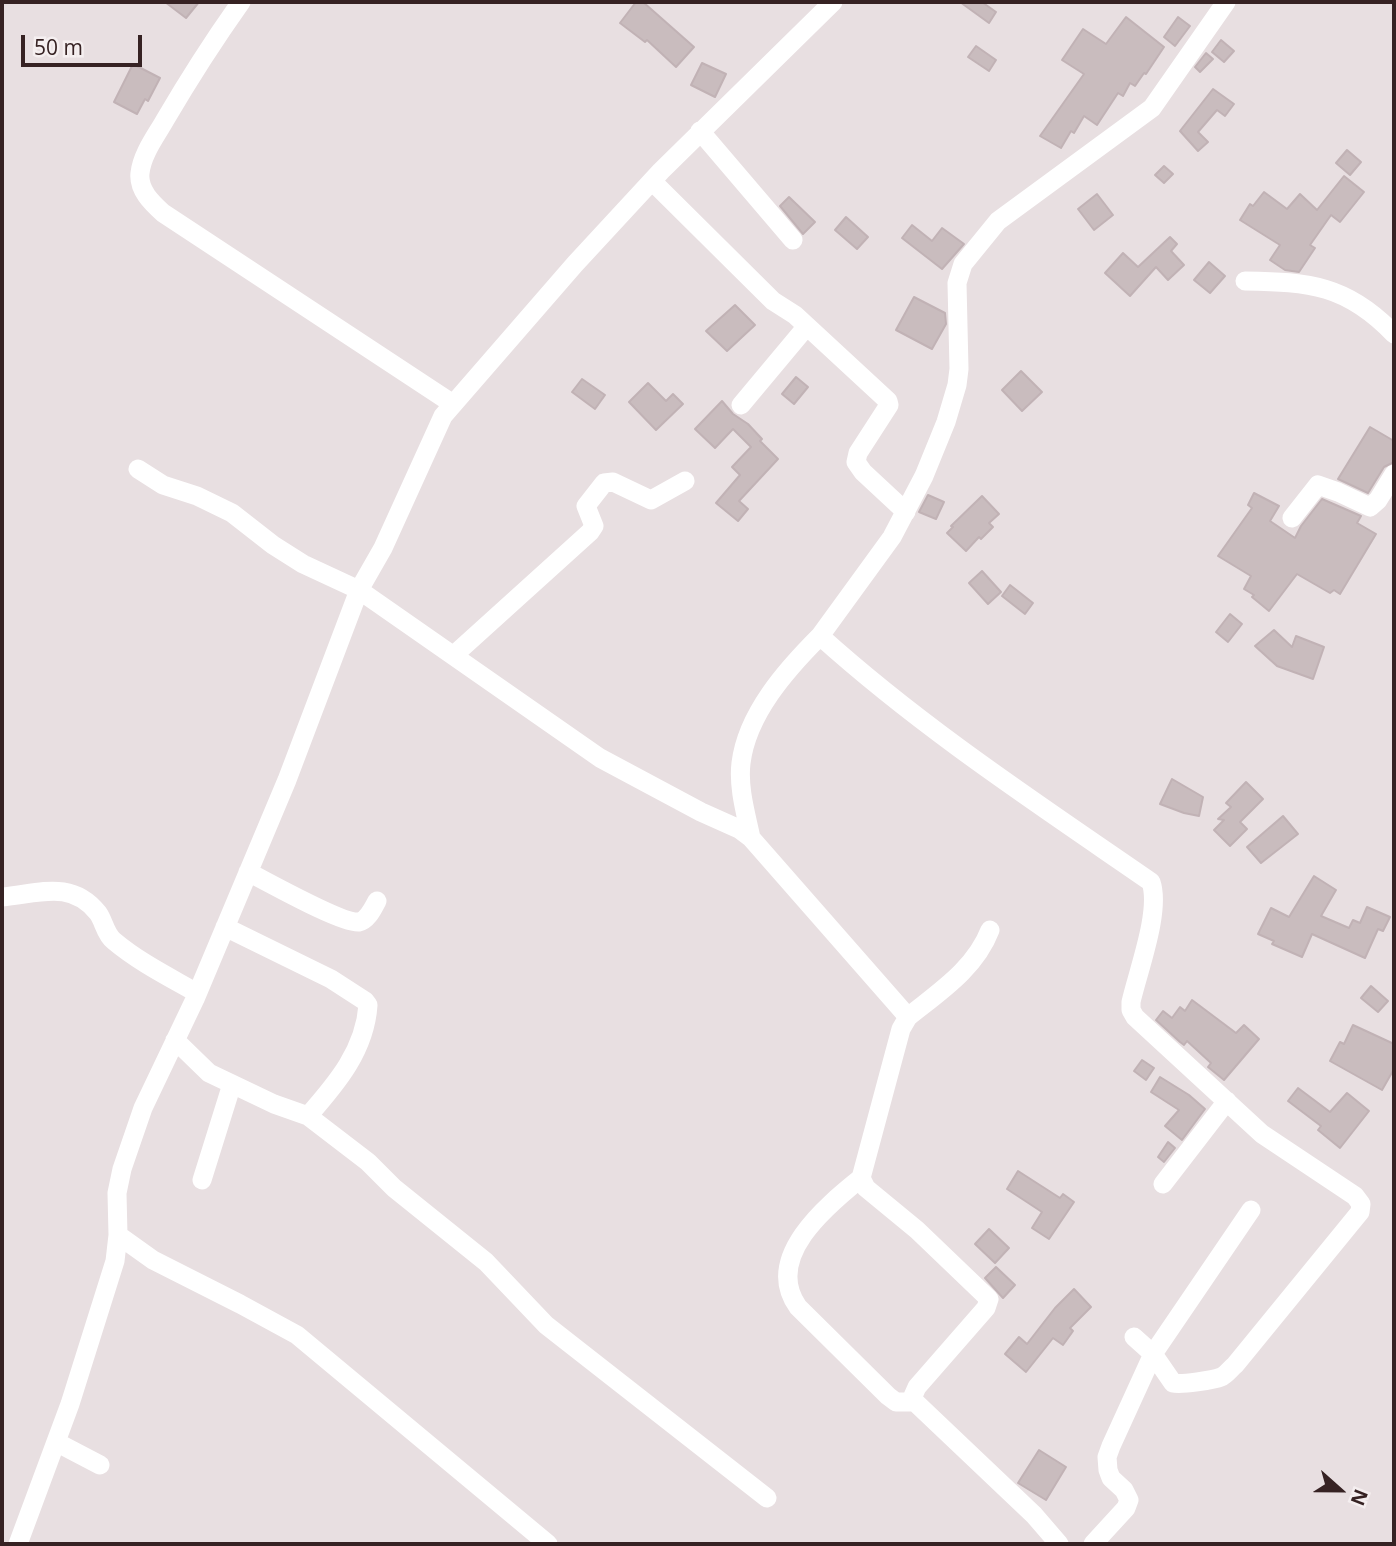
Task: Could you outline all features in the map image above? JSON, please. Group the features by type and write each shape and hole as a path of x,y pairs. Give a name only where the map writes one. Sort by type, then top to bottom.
{"street":[{"path":"241,2 214,39 151,144 140,173 141,186 151,202 163,213 453,404"},
{"path":"18,1544 56,1442 115,1261 118,1235 117,1193 122,1169 143,1108 197,993 248,872 328,678 359,590 383,548 443,416 652,181 833,2"},
{"path":"751,838 740,766 765,702 800,656 820,636 884,548 906,512 934,452 957,385 957,283 963,264 998,221 1152,108 1226,2"},
{"path":"700,131 793,240"},
{"path":"652,181 773,301 795,315 888,401 889,405 858,453 856,463 906,512"},
{"path":"1245,281 1289,282 1348,297 1369,309 1394,334"},
{"path":"741,405 807,327"},
{"path":"138,469 163,485 197,496 232,513 303,564 359,590 600,758 701,812 739,829 751,838 908,1017"},
{"path":"1292,518 1318,485 1370,507 1394,474"},
{"path":"454,655 590,532 594,526 586,506 604,482 613,482 651,500 685,481"},
{"path":"820,636 878,688 1048,812 1151,882 1155,893 1154,909 1131,1002 1135,1017 1262,1134 1355,1196 1361,1204 1360,1212 1235,1365 1220,1378 1178,1384 1173,1382 1153,1354 1135,1337"},
{"path":"248,872 323,910 357,922 365,920 377,901"},
{"path":"2,897 40,891 65,891 86,901 100,915 110,938 129,953 197,993"},
{"path":"225,927 331,979 368,1005 358,1049 330,1091 308,1116"},
{"path":"915,1402 896,1402 888,1396 798,1307 790,1295 788,1277 792,1257 806,1229 824,1208 861,1178 901,1029 908,1017 966,968 985,943 990,930"},
{"path":"175,1040 209,1073 274,1104 308,1116 368,1162 394,1188 486,1262 546,1325 767,1498"},
{"path":"202,1180 232,1084"},
{"path":"1163,1184 1227,1101"},
{"path":"861,1178 866,1188 918,1230 989,1299 986,1308 917,1387 913,1396 915,1402 1034,1515 1059,1544"},
{"path":"1093,1544 1126,1508 1129,1500 1124,1490 1111,1478 1107,1457 1153,1354 1251,1210"},
{"path":"118,1235 153,1260 296,1335 548,1544"},
{"path":"56,1442 100,1465"}],"building":[{"path":"165,2 199,2 186,18"},
{"path":"636,2 643,2 694,47 676,67 647,40 645,42 620,23"},
{"path":"960,2 982,2 996,12 989,23"},
{"path":"1126,17 1164,47 1146,74 1144,73 1135,86 1130,83 1123,96 1118,93 1097,125 1084,116 1061,148 1040,136 1084,74 1062,60 1083,29 1106,44"},
{"path":"1178,17 1190,26 1175,46 1164,37"},
{"path":"1221,40 1234,51 1224,62 1212,52"},
{"path":"976,46 996,60 989,71 968,57"},
{"path":"1206,53 1213,59 1200,72 1195,67"},
{"path":"702,63 726,74 715,97 691,85"},
{"path":"133,64 160,78 148,101 145,99 137,114 114,102"},
{"path":"1213,89 1234,104 1225,116 1217,110 1198,132 1208,142 1198,151 1180,131"},
{"path":"1347,150 1361,162 1350,175 1336,163"},
{"path":"1164,166 1173,174 1164,183 1155,175"},
{"path":"1344,176 1364,192 1340,222 1331,215 1310,245 1315,248 1299,272 1285,270 1270,260 1280,245 1240,220 1250,204 1253,206 1264,192 1287,209 1300,194 1317,210"},
{"path":"1097,194 1113,215 1094,230 1078,209"},
{"path":"789,197 815,222 803,234 780,206"},
{"path":"846,217 868,237 857,249 835,230"},
{"path":"912,225 932,241 942,228 964,244 942,269 902,238"},
{"path":"1170,237 1177,244 1171,251 1184,265 1168,280 1156,267 1130,296 1105,273 1123,253 1138,267"},
{"path":"1209,262 1225,276 1210,293 1194,280"},
{"path":"914,297 945,313 946,324 932,349 896,330"},
{"path":"735,305 755,325 727,351 706,331"},
{"path":"1021,371 1042,392 1022,411 1002,390"},
{"path":"796,377 808,387 794,404 782,394"},
{"path":"582,379 605,395 595,409 572,392"},
{"path":"648,383 666,401 673,394 683,404 656,430 629,402"},
{"path":"722,401 733,414 748,424 778,459 739,501 748,509 738,521 716,503 740,475 732,467 751,447 733,429 715,448 695,429"},
{"path":"1370,427 1394,441 1394,462 1384,467 1368,493 1338,479"},
{"path":"1254,493 1279,506 1270,521 1295,538 1322,499 1361,516 1357,523 1376,534 1340,594 1334,590 1330,593 1297,574 1269,611 1252,597 1254,595 1244,589 1251,576 1218,556 1252,508 1248,505"},
{"path":"928,495 944,502 936,519 919,512"},
{"path":"982,496 999,514 989,523 993,527 966,551 947,533"},
{"path":"982,571 1001,592 988,604 969,583"},
{"path":"1010,585 1033,603 1025,614 1002,596"},
{"path":"1230,614 1242,624 1228,642 1216,632"},
{"path":"1274,630 1292,647 1296,636 1324,647 1313,679 1277,666 1255,646"},
{"path":"1172,779 1203,797 1199,816 1160,804"},
{"path":"1246,782 1263,799 1240,822 1247,829 1230,846 1214,830 1224,820 1218,819 1231,807 1226,803"},
{"path":"1283,816 1298,834 1261,863 1247,847"},
{"path":"1314,876 1336,890 1321,916 1349,928 1353,920 1360,923 1367,907 1390,917 1383,931 1378,929 1365,958 1312,934 1302,957 1272,944 1274,941 1258,934 1271,908 1289,917"},
{"path":"1371,986 1388,1001 1378,1012 1361,998"},
{"path":"1192,1000 1236,1033 1244,1025 1259,1039 1224,1080 1208,1067 1211,1063 1187,1041 1184,1045 1156,1020 1163,1011 1172,1018 1180,1007 1185,1011"},
{"path":"1353,1025 1394,1044 1394,1069 1382,1090 1330,1061 1340,1042 1344,1044"},
{"path":"1142,1060 1154,1068 1146,1080 1134,1071"},
{"path":"1160,1077 1189,1095 1205,1109 1182,1140 1165,1126 1179,1110 1151,1092"},
{"path":"1298,1088 1330,1112 1347,1093 1369,1111 1340,1148 1318,1130 1321,1126 1288,1101"},
{"path":"1168,1142 1175,1148 1164,1162 1158,1157"},
{"path":"1018,1171 1060,1198 1063,1194 1074,1202 1049,1239 1032,1228 1042,1212 1007,1189"},
{"path":"989,1229 1009,1248 995,1263 975,1244"},
{"path":"996,1267 1015,1285 1003,1298 985,1278"},
{"path":"1074,1289 1091,1307 1070,1328 1073,1331 1063,1345 1053,1338 1026,1372 1005,1354 1019,1337 1027,1344 1055,1308"},
{"path":"1039,1450 1066,1467 1046,1500 1018,1483"}]}
